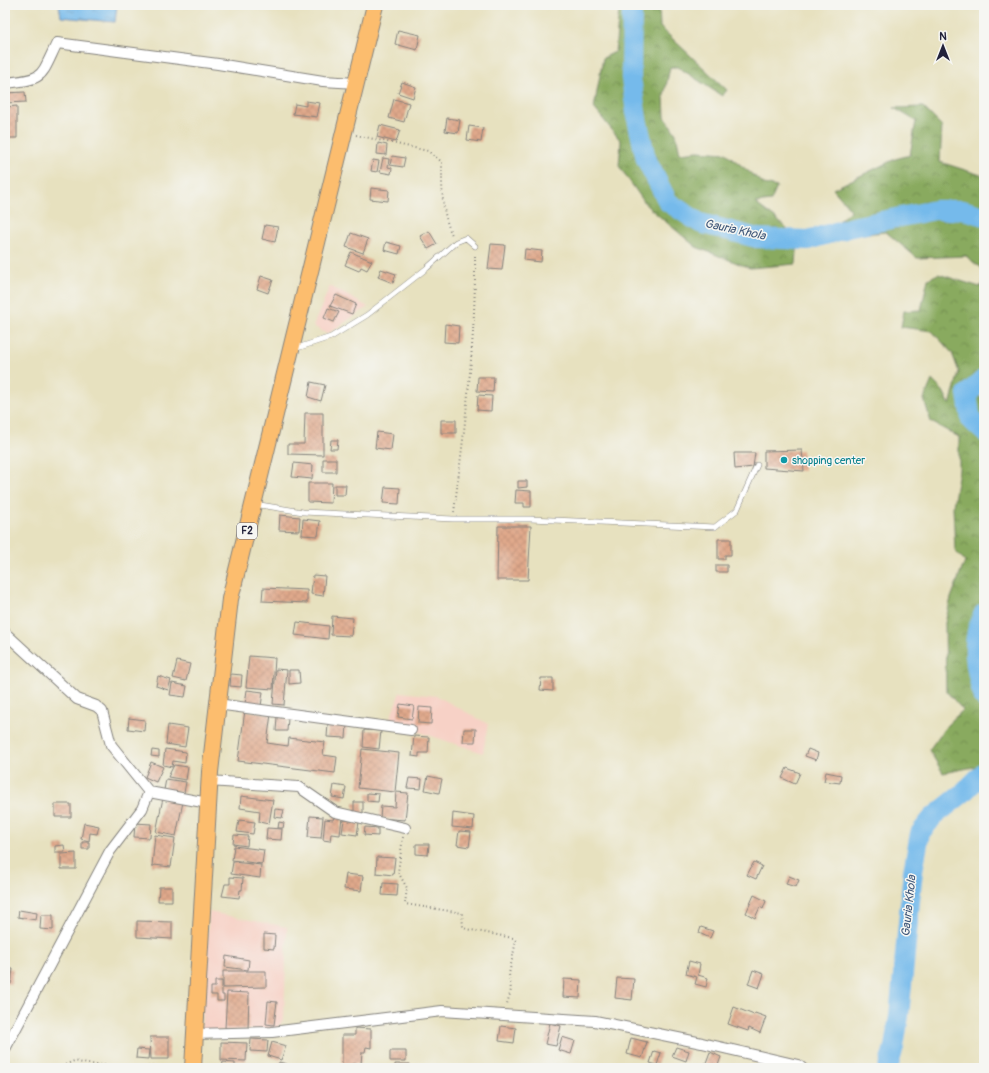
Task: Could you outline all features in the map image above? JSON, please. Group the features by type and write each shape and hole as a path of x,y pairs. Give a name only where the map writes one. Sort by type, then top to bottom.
{"main road":[{"name":"F2","path":"193,1067 193,1034 209,781 230,599 375,5"}],"street":[{"path":"5,83 32,80 42,73 57,43 218,64 323,81 356,83"},
{"path":"5,633 78,699 96,706 102,711 111,744 149,792 208,803"},
{"path":"218,704 411,730"},
{"path":"209,781 299,787 335,812 405,828"},
{"path":"5,1049 110,851 142,809 149,792"},
{"path":"193,1034 272,1032 442,1010 595,1021 702,1043 798,1065 802,1068"}],"lane":[{"path":"291,350 331,337 367,315 427,268 456,242 466,238 475,246"},
{"path":"253,504 303,512 453,520 530,519 715,527 737,510 757,465"}],"path":[{"path":"344,132 428,152 442,162 442,197 447,225 456,242"},
{"path":"453,520 468,401 476,293 475,246"},
{"path":"405,828 398,872 406,888 405,904 462,913 463,927 466,929 513,938 516,941 509,974 511,990 507,1003 510,1015"},
{"path":"58,1068 74,1061 87,1064 140,1067 193,1067"},
{"path":"14,1068 26,1068"}],"shaded area":[{"path":"330,286 368,307 327,334 313,326"},
{"path":"400,692 437,696 488,724 483,753 389,722"},
{"path":"209,912 287,927 284,1019 276,1030 201,1031"}],"green space":[{"path":"616,5 659,5 660,27 727,90 722,96 678,67 670,67 664,96 665,117 676,134 680,153 698,151 726,153 764,184 777,187 771,201 755,203 775,218 798,239 796,264 750,268 696,247 647,206 619,166 621,141 594,108 603,58 615,52 619,10"},
{"path":"923,107 942,126 940,162 984,176 984,271 966,256 917,258 886,232 837,236 839,221 851,210 833,189 895,159 910,155 916,121 894,108"},
{"path":"938,274 980,287 984,280 984,368 973,380 984,406 984,765 943,773 929,750 947,725 963,710 946,691 945,623 951,598 965,561 955,551 953,506 959,470 959,437 931,422 924,399 932,380 943,391 950,405 959,372 952,353 932,331 901,327 904,311 921,310 928,279"}],"water":[{"path":"59,5 117,5 115,22 61,17"}],"building":[{"path":"398,30 420,35 417,50 395,44"},
{"path":"402,82 416,87 413,98 398,93"},
{"path":"25,92 26,102 5,103 5,93"},
{"path":"394,99 409,103 404,122 389,118"},
{"path":"306,101 320,103 317,117 293,114 295,104 306,106"},
{"path":"17,106 17,138 7,138 6,107"},
{"path":"447,118 460,120 458,133 445,131"},
{"path":"380,125 400,130 396,142 377,137"},
{"path":"469,126 483,128 481,142 467,140"},
{"path":"378,143 387,145 386,155 377,154"},
{"path":"392,156 405,158 403,167 390,165"},
{"path":"383,158 389,159 388,167 392,168 391,174 380,172"},
{"path":"373,160 379,161 377,172 371,171"},
{"path":"371,188 389,190 388,201 370,199"},
{"path":"265,225 278,227 275,242 262,239"},
{"path":"429,231 437,244 428,249 420,236"},
{"path":"351,233 368,239 363,253 346,247"},
{"path":"386,242 401,246 399,254 384,250"},
{"path":"491,244 505,245 502,270 488,269"},
{"path":"525,249 542,251 541,262 524,260"},
{"path":"351,252 372,261 367,270 361,267 359,271 345,265"},
{"path":"381,269 396,274 393,283 378,277"},
{"path":"261,276 273,280 268,293 257,289"},
{"path":"336,295 356,304 352,314 330,306"},
{"path":"328,308 339,312 334,322 324,318"},
{"path":"445,324 459,326 458,343 444,342"},
{"path":"478,377 494,377 493,392 477,391"},
{"path":"311,382 325,385 321,401 308,397"},
{"path":"478,395 492,396 491,411 477,410"},
{"path":"305,413 323,413 323,455 288,454 288,444 304,444"},
{"path":"441,420 456,420 456,433 441,433"},
{"path":"377,432 393,434 391,450 375,448"},
{"path":"331,440 338,440 337,449 330,449"},
{"name":"shopping center","path":"802,450 804,471 764,468 764,451"},
{"path":"734,453 755,453 753,467 735,469"},
{"path":"323,459 336,459 336,472 323,472"},
{"path":"294,463 313,465 312,479 292,477"},
{"path":"518,481 527,481 527,487 518,488"},
{"path":"308,483 332,483 331,503 308,502"},
{"path":"335,485 346,485 345,495 335,495"},
{"path":"385,487 400,488 399,504 383,503"},
{"path":"516,490 531,491 531,507 524,507 524,503 515,503"},
{"path":"280,515 300,517 299,531 279,530"},
{"path":"303,519 320,521 318,536 302,535"},
{"path":"498,526 531,526 528,580 497,580"},
{"path":"718,539 731,539 731,555 725,555 725,559 718,559"},
{"path":"716,565 727,565 727,572 716,572"},
{"path":"313,575 325,576 323,596 311,594"},
{"path":"263,588 307,590 307,603 262,601"},
{"path":"332,616 353,618 351,636 331,635"},
{"path":"297,622 329,626 328,639 295,635"},
{"path":"249,656 275,658 273,689 246,687"},
{"path":"177,661 190,664 186,681 173,678"},
{"path":"276,669 287,670 284,705 273,704"},
{"path":"289,670 299,670 300,683 289,684"},
{"path":"231,674 242,675 241,687 230,686"},
{"path":"158,676 171,680 168,690 156,686"},
{"path":"541,678 553,678 553,691 540,690"},
{"path":"172,683 187,686 185,697 170,695"},
{"path":"247,690 263,692 261,706 245,704"},
{"path":"400,704 414,706 412,719 398,717"},
{"path":"419,707 432,708 431,724 418,723"},
{"path":"245,710 271,714 267,743 288,746 289,738 325,742 323,755 337,757 335,773 238,761"},
{"path":"277,717 288,718 287,731 276,731"},
{"path":"129,718 145,720 144,731 128,729"},
{"path":"328,724 347,725 346,738 327,737"},
{"path":"168,725 188,728 185,747 166,744"},
{"path":"464,729 476,729 475,742 463,742"},
{"path":"364,730 381,731 379,749 363,747"},
{"path":"414,736 429,737 428,753 419,753 419,757 412,756"},
{"path":"165,749 186,752 185,763 173,761 172,767 163,765"},
{"path":"362,749 399,753 395,792 358,788"},
{"path":"808,749 818,753 816,760 805,756"},
{"path":"152,750 159,751 159,757 151,756"},
{"path":"151,762 163,767 156,782 145,777"},
{"path":"174,765 188,767 186,780 168,777"},
{"path":"787,768 800,773 795,784 782,778"},
{"path":"826,772 841,775 840,783 824,781"},
{"path":"428,776 442,779 439,793 425,790"},
{"path":"409,778 422,779 421,789 407,788"},
{"path":"166,779 186,782 184,793 164,790"},
{"path":"334,785 346,787 344,799 332,797"},
{"path":"396,792 408,793 405,820 380,818 381,806 395,807"},
{"path":"367,793 379,794 378,802 367,801"},
{"path":"241,796 273,800 269,824 259,822 260,811 240,808"},
{"path":"163,798 183,802 176,836 156,832"},
{"path":"354,802 363,802 363,813 354,813"},
{"path":"55,804 71,804 71,817 55,817"},
{"path":"275,809 284,810 282,818 274,817"},
{"path":"453,813 474,816 473,829 452,827"},
{"path":"310,816 323,817 321,838 308,837"},
{"path":"334,816 342,817 340,835 331,834 330,841 323,840 325,819 333,820"},
{"path":"239,820 255,822 253,834 237,832"},
{"path":"344,820 359,822 357,835 342,833"},
{"path":"279,822 284,823 283,828 278,828"},
{"path":"84,823 99,826 97,834 90,833 89,841 81,839"},
{"path":"135,823 151,824 150,838 134,837"},
{"path":"365,827 378,828 378,836 364,835"},
{"path":"267,828 282,829 281,840 266,839"},
{"path":"459,831 471,832 469,847 457,845"},
{"path":"155,835 175,838 171,867 152,866"},
{"path":"234,835 248,836 247,846 233,844"},
{"path":"82,842 89,842 89,849 82,849"},
{"path":"416,844 429,844 428,855 416,854"},
{"path":"64,845 65,852 55,852 55,846"},
{"path":"234,846 264,850 262,864 232,860"},
{"path":"76,853 76,869 61,869 61,854"},
{"path":"377,857 395,858 393,875 376,873"},
{"path":"233,862 261,865 260,878 231,874"},
{"path":"754,862 762,866 756,879 747,875"},
{"path":"346,874 363,876 361,891 344,889"},
{"path":"789,876 799,880 796,887 786,884"},
{"path":"230,877 243,878 242,890 240,890 239,898 222,896 225,884 230,884"},
{"path":"383,883 398,884 397,896 382,895"},
{"path":"159,887 172,887 172,901 158,901"},
{"path":"754,895 766,901 763,909 760,907 755,918 746,913"},
{"path":"19,910 37,913 36,920 18,917"},
{"path":"41,915 53,915 53,930 40,929"},
{"path":"137,921 172,922 172,939 137,937"},
{"path":"701,927 713,931 710,938 699,933"},
{"path":"264,934 275,935 274,949 264,948"},
{"path":"226,956 249,960 248,970 225,967"},
{"path":"689,961 700,964 698,975 708,978 706,987 695,984 697,977 686,974"},
{"path":"5,968 13,969 11,984 5,983"},
{"path":"753,970 764,974 759,988 748,984"},
{"path":"223,971 266,971 266,987 223,988"},
{"path":"617,978 634,979 632,1000 615,998"},
{"path":"564,979 581,980 580,998 563,997"},
{"path":"215,981 222,981 222,995 224,995 224,1001 217,1001 217,995 211,995 211,987 215,987"},
{"path":"227,992 249,993 248,1029 225,1028"},
{"path":"268,1001 277,1002 274,1025 266,1024"},
{"path":"734,1007 754,1015 755,1013 766,1017 760,1033 749,1028 748,1031 728,1024"},
{"path":"550,1023 561,1026 556,1046 545,1044"},
{"path":"501,1026 516,1028 514,1043 499,1041"},
{"path":"355,1028 371,1029 371,1048 366,1047 365,1052 362,1052 361,1064 352,1064 352,1068 342,1068 342,1035 355,1035"},
{"path":"150,1037 169,1037 169,1059 151,1059"},
{"path":"562,1037 575,1041 571,1054 558,1050"},
{"path":"631,1038 647,1042 642,1058 627,1054"},
{"path":"251,1039 268,1040 267,1052 250,1051"},
{"path":"221,1042 247,1043 246,1061 221,1060"},
{"path":"272,1042 286,1046 281,1060 268,1056"},
{"path":"676,1047 689,1051 686,1061 672,1056"},
{"path":"137,1049 149,1050 148,1059 136,1058"},
{"path":"390,1051 406,1051 406,1061 390,1061"},
{"path":"654,1051 661,1053 657,1065 650,1063"},
{"path":"710,1052 721,1057 717,1068 704,1068"},
{"path":"223,1062 235,1063 235,1068 222,1068"},
{"path":"279,1062 287,1064 286,1068 278,1068"},
{"path":"395,1064 410,1064 410,1068 395,1068"}],"waterway":[{"name":"Gauria Khola","path":"632,5 631,78 637,119 646,159 668,202 700,223 757,238 808,240 852,227 935,210 963,210 984,216"},
{"name":"Gauria Khola","path":"984,379 967,394 971,420 984,432"},
{"name":"Gauria Khola","path":"984,613 976,634 975,645 976,666 984,698"},
{"name":"Gauria Khola","path":"888,1068 894,1047 899,1016 913,871 920,833 933,817 962,794 984,772"}],"place":[{"name":"shopping center","path":"784,460"}]}
